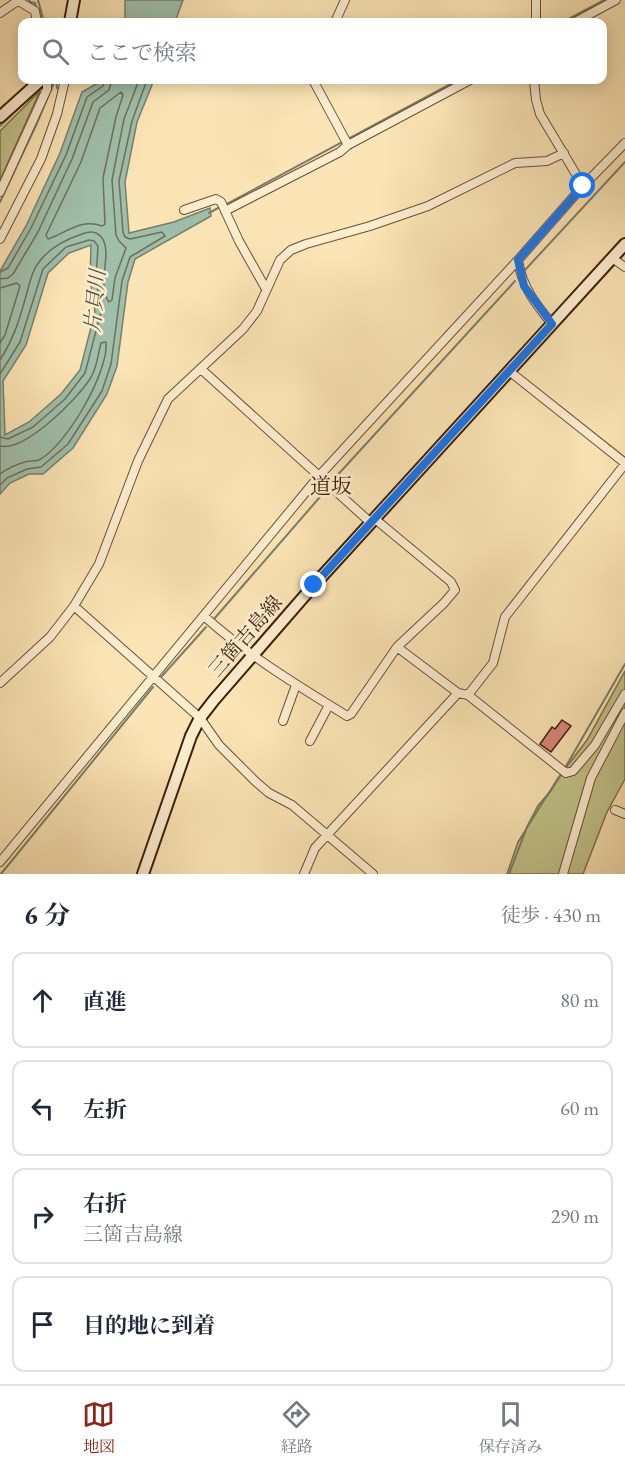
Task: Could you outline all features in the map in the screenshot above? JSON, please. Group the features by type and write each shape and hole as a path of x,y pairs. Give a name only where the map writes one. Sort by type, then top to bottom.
{"main road":[{"path":"71,18 74,0"},
{"path":"0,117 37,84"},
{"name":"三箇吉島線","path":"143,874 185,753 200,718 252,655 625,244"}],"street":[{"path":"337,18 345,0"},
{"path":"536,0 536,18"},
{"path":"582,18 616,0"},
{"path":"0,13 16,2 20,2 35,11 36,18"},
{"path":"0,192 47,89 47,84"},
{"path":"0,239 41,159 57,114 64,84"},
{"path":"315,84 348,145"},
{"path":"225,211 340,152 348,145 462,84"},
{"path":"534,84 540,114 583,186"},
{"path":"0,862 266,538 583,186 625,143"},
{"path":"0,683 50,637 74,606 99,564 138,461 168,399 243,329 257,311 280,260 291,250 306,244 370,226 428,206 515,163 547,160 564,153"},
{"path":"184,210 216,199 221,202 266,289"},
{"path":"612,258 625,267"},
{"path":"518,260 524,286 552,324"},
{"path":"201,369 333,489 451,582 455,590 397,647 351,714 346,716 252,655 204,616"},
{"path":"468,695 493,663 505,617 625,464 509,371"},
{"path":"74,606 200,718 219,745 256,782 269,793 292,805 373,874"},
{"path":"397,647 458,693 468,695 566,773 573,771 594,745 625,694"},
{"path":"283,721 296,684"},
{"path":"304,874 315,848 458,693"},
{"path":"310,741 329,705"},
{"path":"563,874 591,778 625,713"},
{"path":"615,810 625,814"}],"green space":[{"path":"40,91 0,180 0,131"},
{"path":"625,671 625,779 607,812 583,874 507,874 518,842 558,778 587,740"}],"water":[{"path":"125,0 183,0 176,18 125,18"},
{"name":"片貝川","path":"96,84 152,84 137,122 125,182 129,233 174,222 210,208 211,216 135,259 128,282 117,366 107,394 73,448 43,474 29,474 10,483 0,494 0,271 26,226 60,153 82,92","holes":["91,245 90,279 95,312 80,370 61,394 29,422 5,435 3,381 26,345 48,273 69,253"]}],"building":[{"path":"562,720 571,726 551,752 540,744 552,727 555,729"}],"waterway":[{"path":"29,0 35,3 37,10"},
{"path":"38,0 43,18"},
{"path":"570,18 604,0"},
{"path":"0,202 53,84"},
{"path":"56,84 57,88"},
{"path":"225,205 451,84"},
{"path":"0,126 36,91"},
{"path":"525,270 625,162"},
{"path":"209,213 220,207"},
{"path":"333,480 515,281"},
{"path":"214,619 326,490"},
{"path":"162,676 206,627"},
{"path":"565,768 625,664"},
{"path":"1,874 153,687"},
{"path":"509,874 527,827 538,806 562,773"}],"district":[{"name":"道坂","path":"331,486"}],"route":[{"path":"314,585 552,324 524,286 518,260 583,186"}]}
